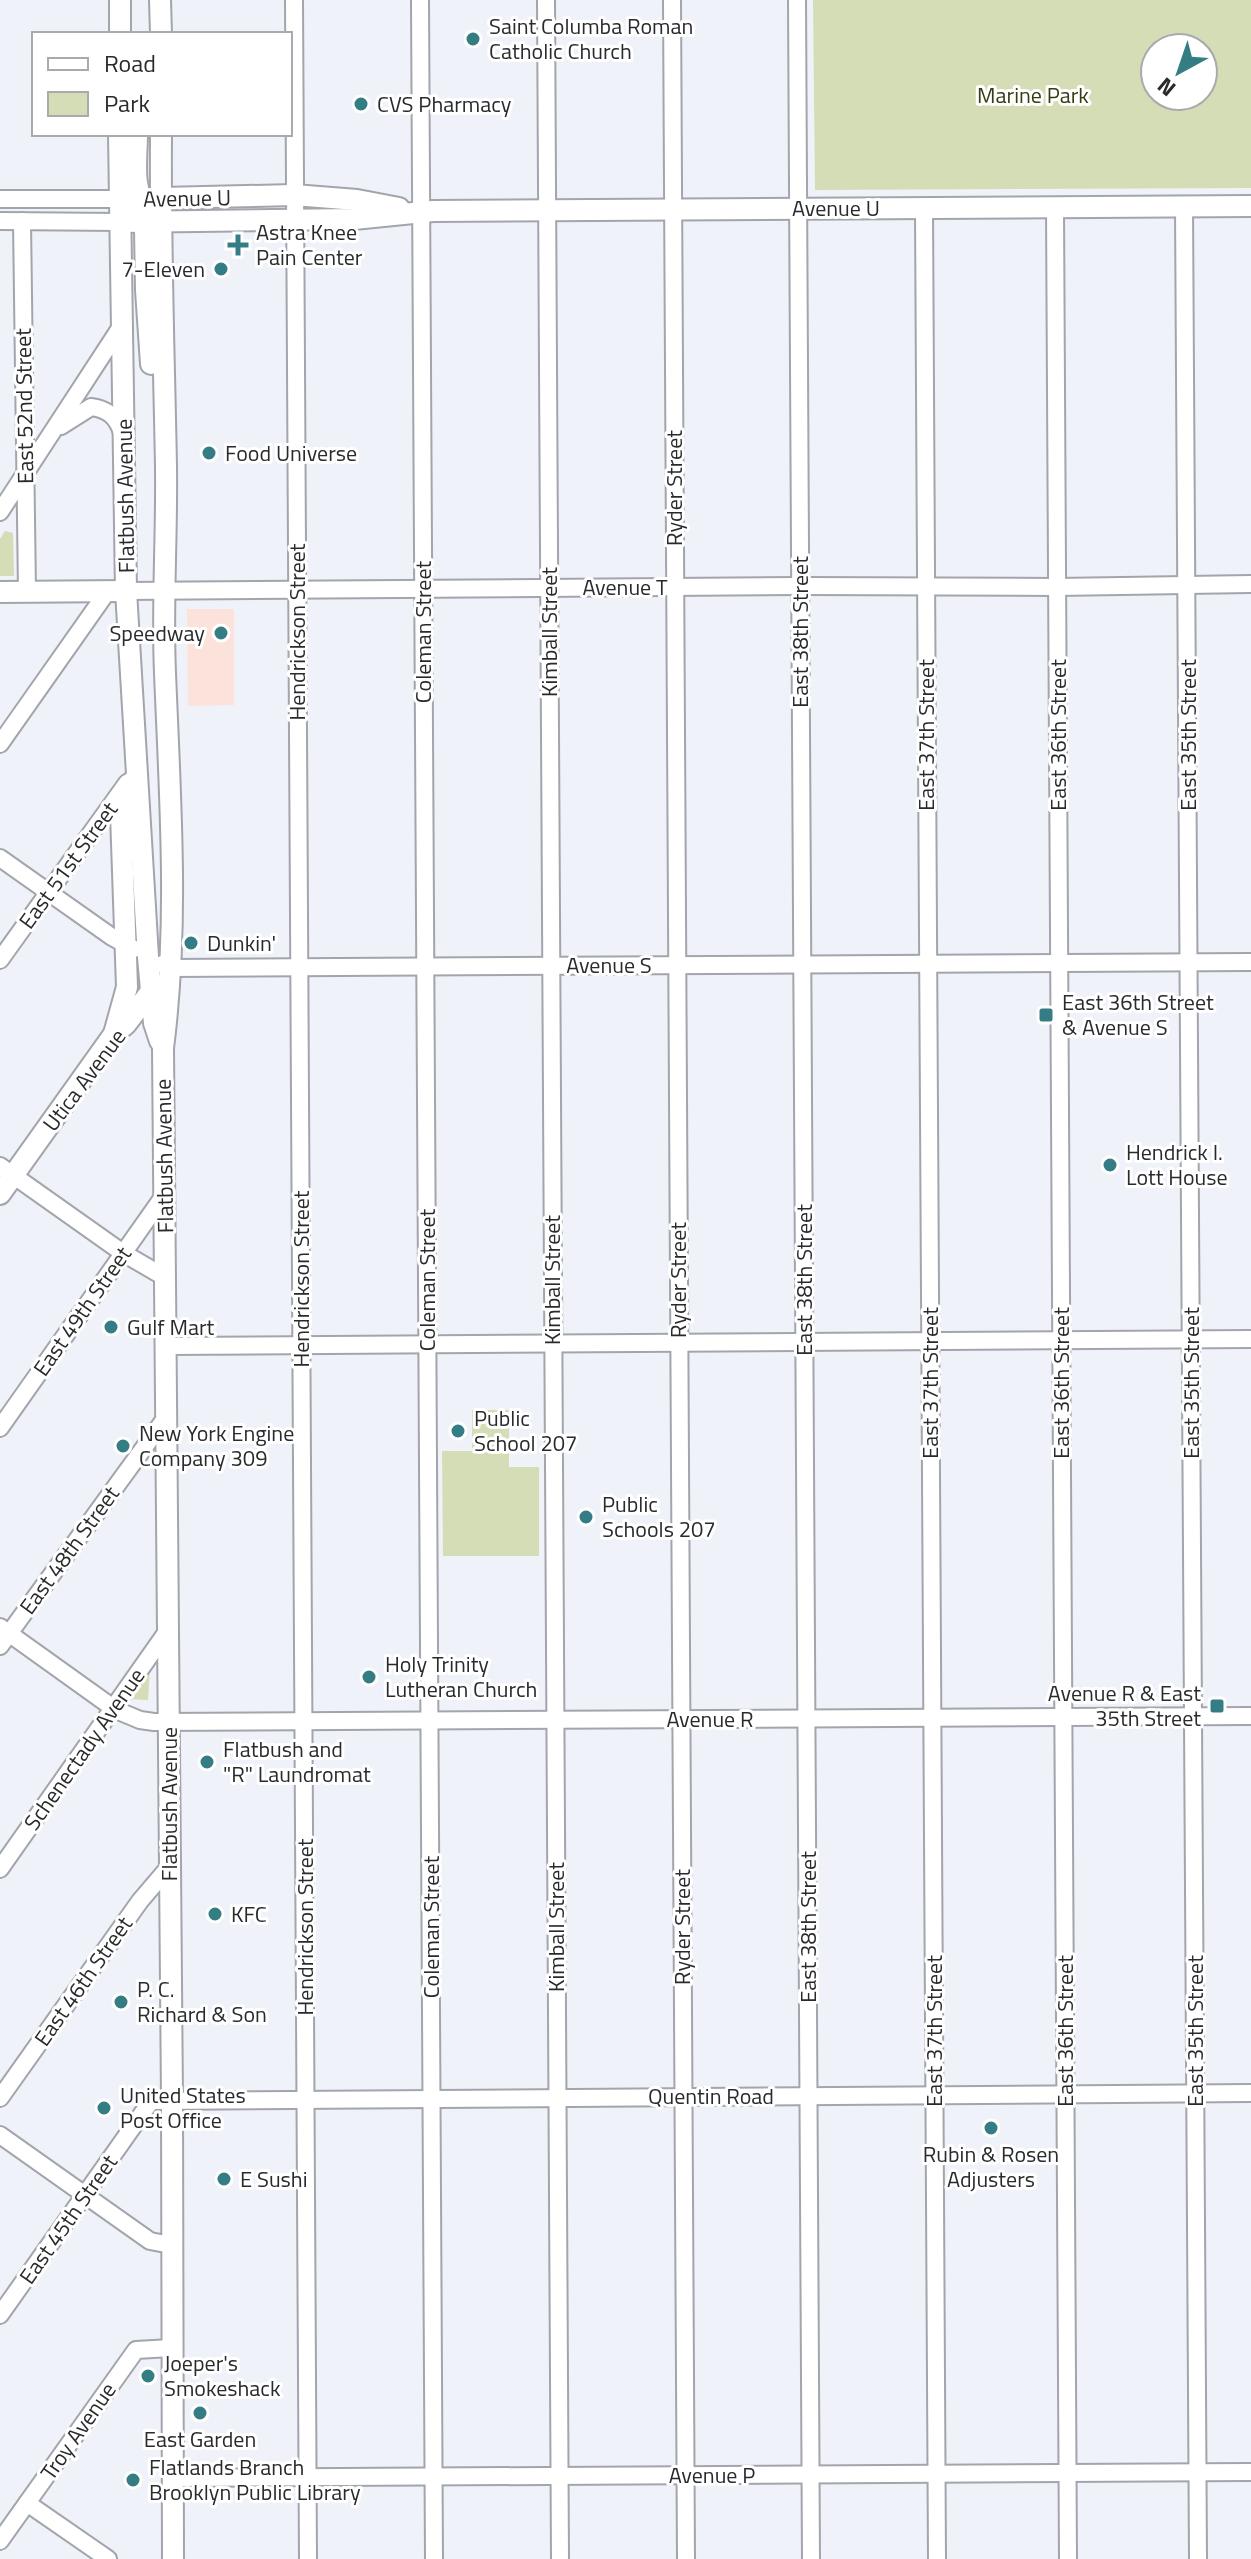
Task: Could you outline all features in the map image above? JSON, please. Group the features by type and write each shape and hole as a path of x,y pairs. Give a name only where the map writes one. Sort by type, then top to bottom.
{"main road":[{"path":"120,0 121,31"},
{"path":"160,0 161,32"},
{"name":"Flatbush Avenue","path":"120,136 140,199 140,221 122,325 125,444 117,592 136,771 150,992 154,1023 163,1048"},
{"path":"137,136 136,187 140,199"},
{"name":"Flatbush Avenue","path":"160,136 140,199 140,221 164,413 164,592 170,786 170,968 163,1048 173,2559"},
{"name":"Avenue U","path":"140,199 294,195 359,200 421,211"},
{"name":"Avenue U","path":"140,221 354,219 421,211 1251,206"},
{"name":"Avenue T","path":"0,592 117,592"},
{"path":"114,1034 127,987 121,814 136,771"},
{"name":"Utica Avenue","path":"0,1194 7,1171 170,968"}],"street":[{"name":"Hendrickson Street","path":"294,0 308,2559"},
{"name":"Coleman Street","path":"420,0 434,2559"},
{"name":"Kimball Street","path":"546,0 560,2559"},
{"name":"Ryder Street","path":"672,0 686,2559"},
{"name":"East 38th Street","path":"797,0 811,2559"},
{"name":"Avenue U","path":"0,199 140,199"},
{"name":"East 35th Street","path":"1184,206 1198,2559"},
{"name":"East 36th Street","path":"1055,207 1068,2559"},
{"name":"East 37th Street","path":"924,208 937,2559"},
{"name":"Avenue U","path":"0,221 140,221"},
{"name":"East 52nd Street","path":"22,221 27,592"},
{"path":"0,512 122,325"},
{"path":"53,432 91,407 103,409 118,422 125,444"},
{"name":"Avenue T","path":"117,592 1251,584"},
{"path":"0,744 117,592"},
{"name":"East 51st Street","path":"0,960 136,771"},
{"name":"Avenue S","path":"0,858 126,945 170,968 1251,962"},
{"path":"7,1171 123,1253 166,1278"},
{"name":"East 49th Street","path":"0,1428 165,1194"},
{"path":"166,1346 1251,1339"},
{"name":"East 48th Street","path":"3,1635 167,1416"},
{"name":"Schenectady Avenue","path":"0,1869 168,1630"},
{"name":"Avenue R","path":"3,1635 113,1708 140,1720 1251,1716"},
{"name":"East 46th Street","path":"0,2098 140,1901 169,1867"},
{"name":"Quentin Road","path":"172,2100 1251,2093"},
{"name":"East 45th Street","path":"0,2315 151,2101 172,2100"},
{"path":"0,2135 150,2241 171,2245"},
{"name":"Troy Avenue","path":"0,2541 136,2350 171,2348"},
{"name":"Avenue P","path":"172,2478 1251,2472"},
{"path":"27,2503 108,2559"}],"shaded area":[{"path":"187,609 234,609 234,705 188,706"}],"green space":[{"name":"Marine Park","path":"813,0 1251,0 1251,188 815,190"},
{"path":"5,531 13,533 14,576 0,576 0,539"},
{"path":"472,1410 509,1410 509,1467 539,1467 539,1556 443,1556 442,1451 472,1451"},
{"path":"150,1668 148,1700 128,1699"}],"place":[{"name":"Saint Columba Roman Catholic Church","path":"473,39"},
{"name":"CVS Pharmacy","path":"361,104"},
{"name":"Astra Knee Pain Center","path":"238,245"},
{"name":"7-Eleven","path":"221,269"},
{"name":"Food Universe","path":"209,453"},
{"name":"Speedway","path":"221,633"},
{"name":"Dunkin'","path":"191,943"},
{"name":"East 36th Street & Avenue S","path":"1046,1015"},
{"name":"Hendrick I. Lott House","path":"1110,1165"},
{"name":"Gulf Mart","path":"111,1327"},
{"name":"Public School 207","path":"458,1431"},
{"name":"New York Engine Company 309","path":"123,1446"},
{"name":"Public Schools 207","path":"586,1517"},
{"name":"Holy Trinity Lutheran Church","path":"369,1677"},
{"name":"Avenue R & East 35th Street","path":"1217,1706"},
{"name":"Flatbush and \"R\" Laundromat","path":"207,1762"},
{"name":"KFC","path":"215,1914"},
{"name":"P. C. Richard & Son","path":"121,2002"},
{"name":"United States Post Office","path":"104,2108"},
{"name":"Rubin & Rosen Adjusters","path":"991,2128"},
{"name":"E Sushi","path":"224,2179"},
{"name":"Joeper's Smokeshack","path":"148,2376"},
{"name":"East Garden","path":"200,2413"},
{"name":"Flatlands Branch Brooklyn Public Library","path":"133,2480"}]}
